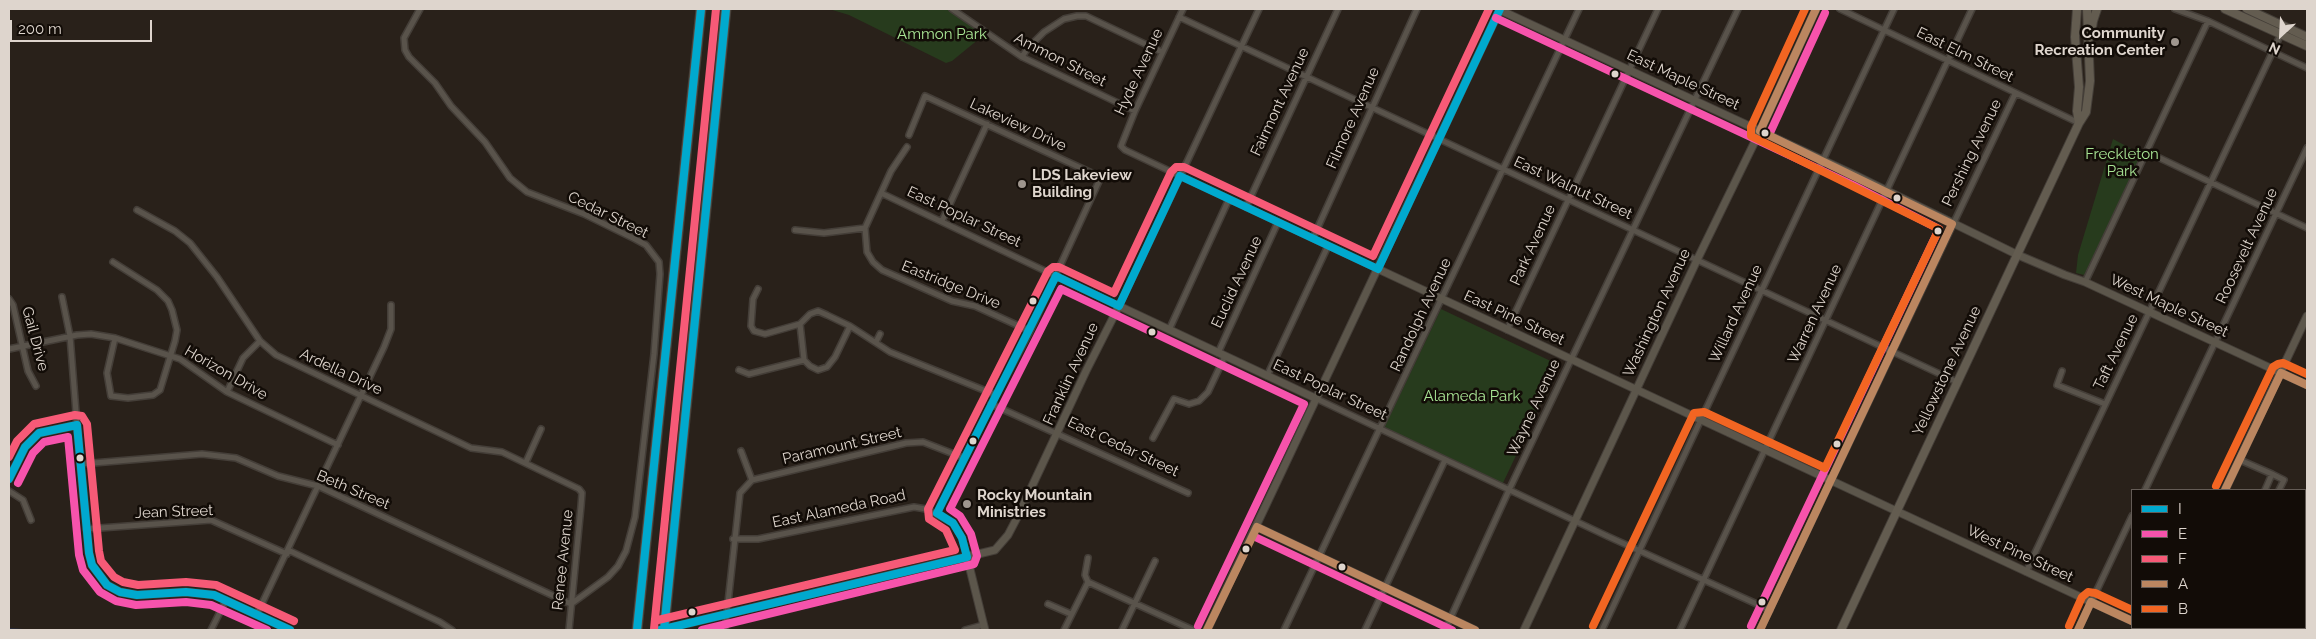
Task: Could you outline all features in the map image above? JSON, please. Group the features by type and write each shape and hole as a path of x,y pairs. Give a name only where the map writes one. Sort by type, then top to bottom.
{"highway":[{"path":"637,630 701,9"},
{"path":"664,630 726,9"}],"main road":[{"name":"Yellowstone Avenue","path":"2077,9 2075,37 2079,87 2077,111 2079,123"},
{"name":"Yellowstone Avenue","path":"1841,630 2079,123 2086,112 2090,92 2087,9"},
{"path":"2089,51 2092,21 2097,9"},
{"path":"2225,9 2307,46"},
{"path":"2247,9 2307,37"}],"street":[{"name":"Cedar Street","path":"420,9 404,38 405,50 409,57 435,83 451,106 485,142 510,178 527,192 584,214 646,245 659,262 660,274 654,354 636,508 629,541 618,566 608,577 571,604"},
{"name":"Ammon Street","path":"952,9 960,11 1022,57 1135,111"},
{"name":"Hyde Avenue","path":"1121,146 1135,111 1183,9"},
{"name":"Franklin Avenue","path":"660,630 995,550 1008,534 1059,433 1086,372 1259,9"},
{"name":"Fairmont Avenue","path":"1246,207 1338,9"},
{"name":"Filmore Avenue","path":"1313,238 1417,9"},
{"name":"East Maple Street","path":"1500,9 1823,160 2018,255"},
{"path":"1207,630 1500,9"},
{"name":"Randolph Avenue","path":"1284,630 1579,9"},
{"name":"Park Avenue","path":"1507,330 1658,9"},
{"name":"Wayne Avenue","path":"1445,630 1570,360 1696,101 1738,9"},
{"name":"Washington Avenue","path":"1524,630 1816,9"},
{"name":"East Elm Street","path":"1840,9 2079,123"},
{"name":"Willard Avenue","path":"1602,630 1894,9"},
{"name":"Warren Avenue","path":"1680,630 1972,9"},
{"path":"2175,9 2199,20 2208,21 2307,68"},
{"path":"1022,57 1027,49 1044,32 1064,19 1077,16 1086,16 1162,52"},
{"name":"East Walnut Street","path":"1179,17 1957,382"},
{"path":"2085,282 2208,21"},
{"name":"Taft Avenue","path":"2026,572 2281,34"},
{"name":"Pershing Avenue","path":"1760,630 2015,94"},
{"name":"Lakeview Drive","path":"909,135 925,96 1096,175 1100,179 1056,276"},
{"path":"942,222 987,124"},
{"name":"East Pine Street","path":"1121,146 1229,200 1896,512"},
{"path":"795,230 824,233 865,228 891,171 907,147"},
{"name":"Roosevelt Avenue","path":"2145,489 2307,148"},
{"path":"2146,152 2307,228"},
{"name":"East Poplar Street","path":"881,193 1574,521 1770,610"},
{"path":"1169,330 1229,200"},
{"name":"Ardella Drive","path":"137,210 175,230 190,243 217,277 260,341 276,355 472,448 502,452 526,462 574,484 582,493"},
{"name":"Euclid Avenue","path":"1218,353 1278,222"},
{"name":"Eastridge Drive","path":"865,228 867,252 873,262 882,270 952,301 975,306 1030,331"},
{"path":"1267,376 1328,246"},
{"name":"West Maple Street","path":"2018,255 2085,282 2307,385"},
{"path":"113,262 157,290 168,301 176,319 177,330 160,390 153,394 128,398 110,396 107,373 115,338"},
{"path":"937,513 1056,276"},
{"path":"758,289 753,299 751,326 754,331 765,334 800,324 810,314 818,311 850,326 890,352 996,395"},
{"path":"62,296 70,336 86,529 92,565 101,579 113,589 125,593 149,595 186,592 214,595 290,630"},
{"name":"Gail Drive","path":"9,299 13,305 28,371 36,386"},
{"path":"258,614 362,395 391,329 391,305"},
{"path":"2226,489 2307,316"},
{"path":"800,324 804,360 818,370 827,367 835,357 850,326"},
{"name":"Horizon Drive","path":"9,349 70,336 91,334 115,338 180,359 227,392 338,445"},
{"path":"876,342 880,334"},
{"path":"227,392 243,358 260,341"},
{"path":"1153,438 1174,399 1189,404 1198,401 1208,392 1225,356"},
{"path":"739,370 749,374 804,360"},
{"path":"2062,371 2058,384 2105,404"},
{"name":"East Cedar Street","path":"991,404 1059,433 1188,493"},
{"path":"9,479 25,447 39,433 77,425"},
{"path":"526,462 541,429"},
{"name":"Paramount Street","path":"752,480 906,443 923,442 964,458"},
{"path":"725,630 740,493 752,480 742,451"},
{"name":"Beth Street","path":"81,464 213,454 236,458 287,479 318,486 571,604"},
{"path":"1365,630 1445,460"},
{"path":"2240,460 2284,480 2280,489"},
{"path":"2265,489 2272,474"},
{"path":"9,491 23,500 31,520"},
{"name":"Renee Avenue","path":"569,630 582,493"},
{"name":"East Alameda Road","path":"734,539 758,539 914,507 926,508 953,523 962,538 984,628"},
{"name":"West Pine Street","path":"1896,512 2131,621"},
{"path":"2078,630 2131,518"},
{"name":"Jean Street","path":"86,529 211,520 287,552 441,623 452,630"},
{"path":"1257,527 1475,630"},
{"path":"1088,558 1084,575 1088,582 1193,630"},
{"path":"1122,630 1155,561"},
{"path":"1064,630 1088,582"},
{"path":"211,630 226,600"},
{"path":"1048,604 1071,614"},
{"path":"965,630 984,628"}],"green space":[{"name":"Ammon Park","path":"829,9 952,9 985,34 952,61 946,63 849,15"},
{"name":"Freckleton Park","path":"2113,139 2143,155 2084,275 2076,273 2078,255"},
{"name":"Alameda Park","path":"1441,309 1559,365 1502,485 1384,428"}],"waterway":[{"path":"9,629 38,630"}],"transit line":[{"name":"I","path":"637,630 701,9"},
{"name":"F","path":"654,629 716,9"},
{"name":"I","path":"664,630 726,9"},
{"name":"F","path":"658,620 955,550 946,530 929,519 928,509 1048,271 1053,267 1059,267 1114,293 1171,172 1176,167 1184,167 1373,256 1489,9"},
{"name":"I","path":"660,630 967,557 962,538 953,523 937,513 1056,276 1119,306 1180,176 1378,269 1500,9"},
{"name":"B","path":"1593,626 1694,413 1704,412 1825,468 1939,229 1751,136 1751,127 1805,9"},
{"name":"A","path":"1760,630 1952,224 1760,131 1816,9"},
{"name":"E","path":"1769,135 1825,13"},
{"name":"E","path":"1496,18 1853,185 1939,229 1751,626"},
{"name":"E","path":"702,630 974,564 977,556 971,534 960,516 950,509 1061,289 1304,404 1198,626"},
{"name":"B","path":"2216,486 2273,367 2283,363 2307,374"},
{"name":"A","path":"2225,489 2281,373 2307,385"},
{"name":"F","path":"9,457 17,441 34,424 75,415 82,416 87,424 99,551 101,561 114,577 123,582 138,585 186,582 216,585 294,621"},
{"name":"I","path":"9,479 25,447 39,433 77,425 89,553 92,565 107,585 120,592 137,595 186,592 214,595 290,630"},
{"name":"E","path":"18,483 33,453 44,442 68,437 79,555 83,570 100,592 116,601 136,605 186,602 211,605 267,630"},
{"name":"A","path":"1207,630 1257,527 1475,630"},
{"name":"E","path":"1253,536 1452,630"},
{"name":"B","path":"2069,626 2082,597 2088,592 2095,593 2131,610"},
{"name":"A","path":"2078,630 2091,602 2131,621"}],"place":[{"name":"Community Recreation Center","path":"2175,42"},
{"name":"LDS Lakeview Building","path":"1022,184"},
{"name":"Rocky Mountain Ministries","path":"967,504"}]}
